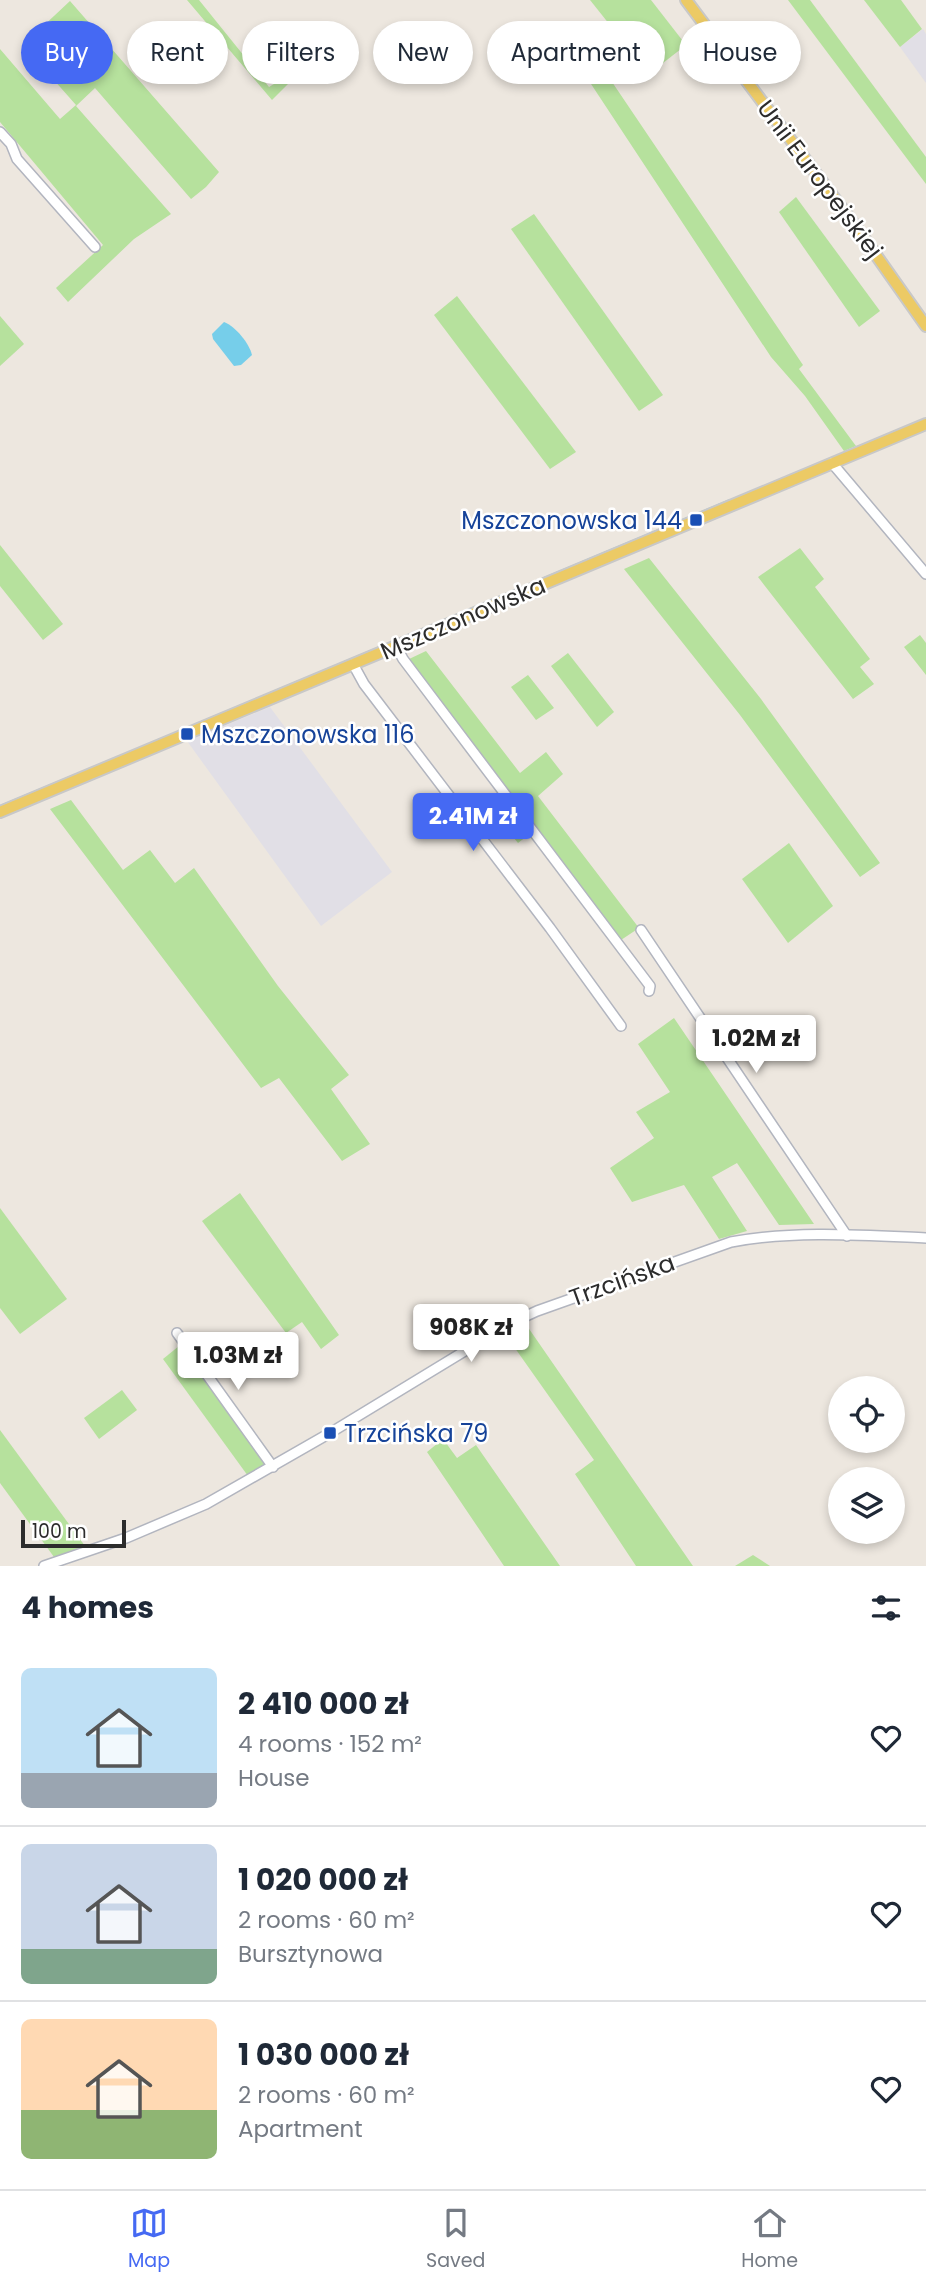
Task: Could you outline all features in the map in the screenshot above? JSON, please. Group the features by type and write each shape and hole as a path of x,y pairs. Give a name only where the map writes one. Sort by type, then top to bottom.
{"main road":[{"name":"Unii Europejskiej","path":"686,0 851,220 926,326"},
{"name":"Mszczonowska","path":"0,812 926,424"}],"street":[{"path":"0,132 11,144 17,159 95,247"},
{"path":"832,463 926,574"},
{"path":"396,646 403,659 650,986 649,991"},
{"path":"353,664 364,684 545,921 621,1026"},
{"path":"640,930 847,1236"},
{"name":"Trzcińska","path":"44,1566 167,1522 206,1504 273,1467 498,1330 537,1311 731,1242 781,1236 926,1238"},
{"path":"177,1333 273,1467"}],"shaded area":[{"path":"923,29 926,34 926,83 900,47"},
{"path":"270,707 392,872 321,926 187,741"}],"green space":[{"path":"187,0 199,0 216,21 205,21"},
{"path":"590,0 651,0 679,36 679,50 665,61 665,21 607,21"},
{"path":"788,0 810,0 926,157 926,184"},
{"path":"864,0 901,0 922,29 900,47"},
{"path":"70,1 87,21 49,21"},
{"path":"228,36 242,53 242,65 228,48"},
{"path":"0,49 21,74 21,84 30,84 60,119 76,105 57,84 113,84 113,50 127,66 127,84 142,84 219,172 191,199 95,88 76,106 171,214 134,239 68,302 56,288 103,245 0,122"},
{"path":"258,84 267,84 269,87 274,84 288,84 272,100"},
{"path":"591,84 613,84 803,365 799,369 856,446 844,451 805,396 771,357"},
{"path":"796,197 880,311 859,327 779,212"},
{"path":"534,214 663,395 639,411 511,229"},
{"path":"457,296 576,452 550,469 434,315"},
{"path":"0,316 24,344 0,366"},
{"path":"0,545 63,624 43,640 0,586"},
{"path":"800,548 824,579 815,587 870,659 860,667 874,684 853,699 758,577"},
{"path":"649,558 761,699 880,863 860,877 740,715 624,569"},
{"path":"920,635 926,643 926,675 904,647"},
{"path":"426,651 520,773 546,752 563,774 538,796 639,928 621,940 407,660"},
{"path":"568,653 614,712 597,727 551,666"},
{"path":"528,675 554,708 536,720 511,687"},
{"path":"71,800 123,870 150,850 175,883 194,868 278,986 349,1075 331,1089 370,1144 342,1161 279,1078 261,1088 50,809"},
{"path":"515,811 531,833 518,843 501,822"},
{"path":"789,843 833,906 788,943 742,879"},
{"path":"674,1018 814,1224 779,1225 737,1163 712,1177 747,1231 719,1239 684,1185 632,1202 610,1168 654,1138 636,1112 670,1092 638,1044"},
{"path":"240,1193 339,1335 321,1349 302,1322 286,1333 202,1221"},
{"path":"0,1208 67,1299 20,1334 0,1308"},
{"path":"525,1323 693,1566 636,1566 575,1474 594,1460 505,1334"},
{"path":"179,1346 268,1465 248,1476 163,1359"},
{"path":"122,1390 137,1410 99,1439 84,1418"},
{"path":"0,1430 85,1546 54,1557 0,1483"},
{"path":"443,1439 457,1458 476,1445 560,1566 504,1566 427,1452"},
{"path":"753,1555 770,1566 735,1566"}],"water":[{"path":"224,322 237,331 252,355 241,365 234,366 213,339 212,334"}],"waterway":[{"path":"156,741 730,500"},
{"path":"0,806 125,754"}],"place":[{"name":"Mszczonowska 144","path":"696,520"},
{"name":"Mszczonowska 116","path":"187,734"},
{"name":"Trzcińska 79","path":"330,1433"}]}
